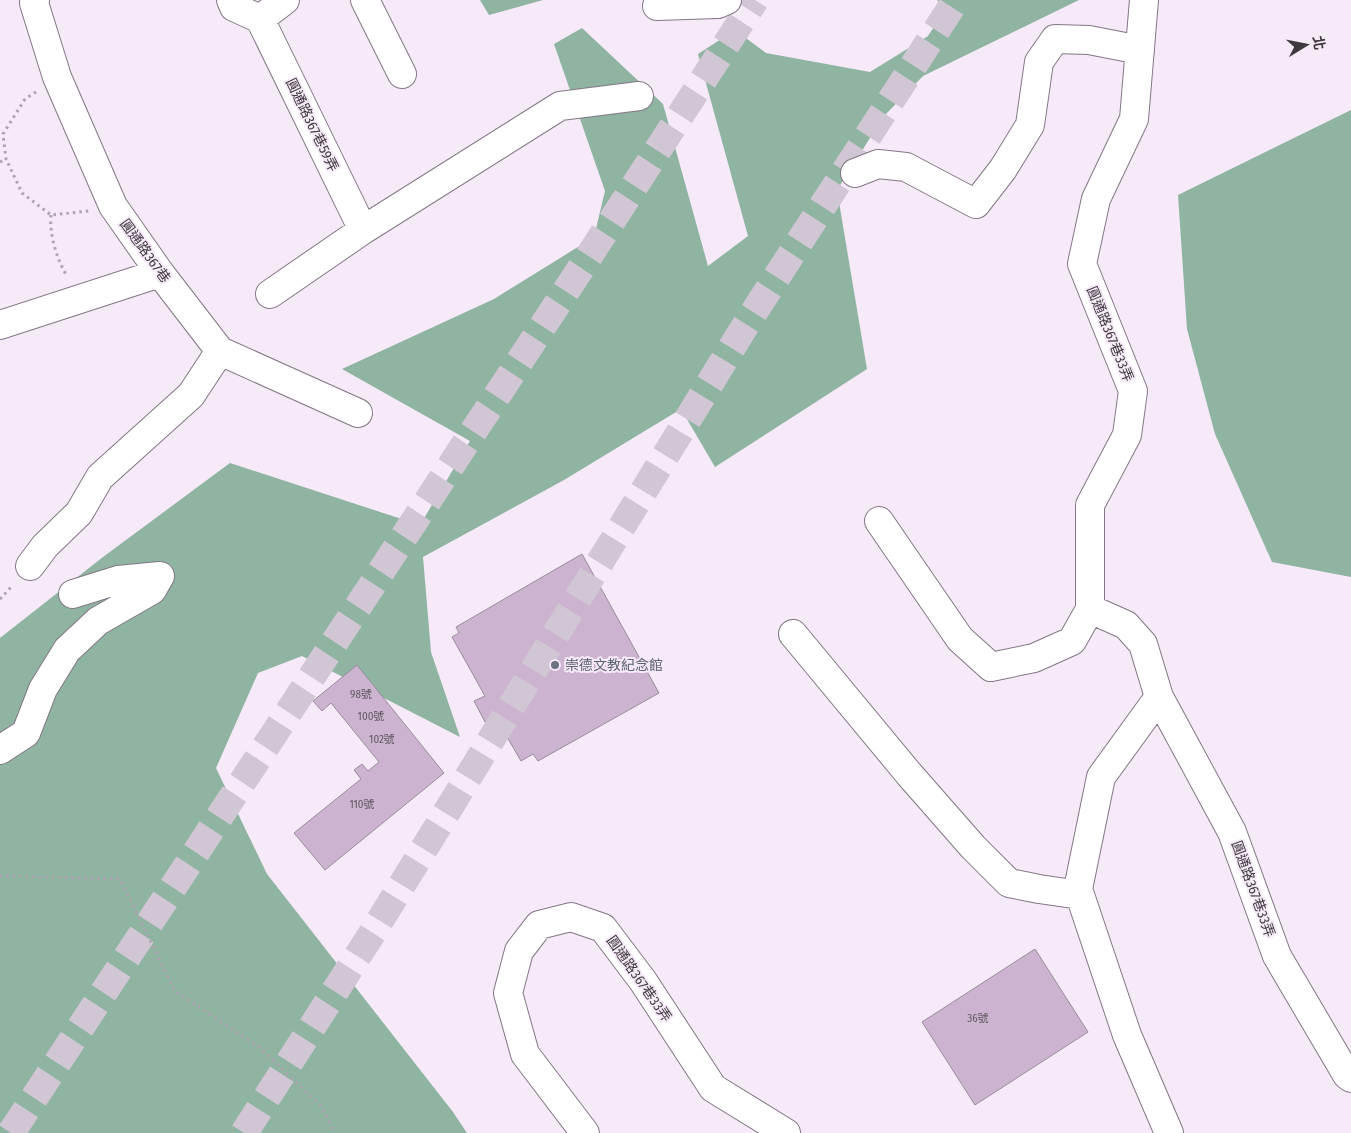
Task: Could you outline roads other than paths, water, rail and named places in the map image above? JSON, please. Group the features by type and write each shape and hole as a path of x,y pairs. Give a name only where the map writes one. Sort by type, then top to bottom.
{"street":[{"name":"圓通路367巷","path":"35,0 34,3 57,77 113,206 160,273 220,351 358,413"},
{"path":"231,0 234,7 260,19 284,0"},
{"path":"365,0 402,74"},
{"path":"657,6 718,4 727,0"},
{"name":"圓通路367巷33弄","path":"1144,0 1134,119 1096,199 1082,264 1133,391 1127,435 1090,506 1090,609 1126,625 1143,644 1159,697 1232,832 1277,956 1351,1078"},
{"name":"圓通路367巷59弄","path":"260,19 363,230"},
{"path":"855,172 878,164 906,167 976,204 1003,169 1030,124 1039,62 1055,39 1089,40 1140,50"},
{"path":"270,294 363,230 560,106 638,96"},
{"path":"0,325 160,273"},
{"path":"30,566 46,546 79,513 100,477 191,395 220,351"},
{"path":"879,521 960,639 991,667 1034,658 1072,641 1090,609"},
{"path":"0,750 26,733 43,689 67,650 98,621 152,590 160,576 118,580 73,594"},
{"path":"793,634 909,774 973,847 1010,883 1080,895"},
{"path":"1159,697 1101,776 1078,889 1127,1035 1169,1133"},
{"name":"圓通路367巷33弄","path":"585,1133 525,1054 508,993 519,951 539,925 571,916 603,928 643,981 713,1088 786,1133"}],"tunnel":[{"path":"11,1133 587,259 755,0"},
{"path":"244,1133 373,932 745,326 956,0"}],"place":[{"name":"崇德文教紀念館","path":"555,665"}]}
